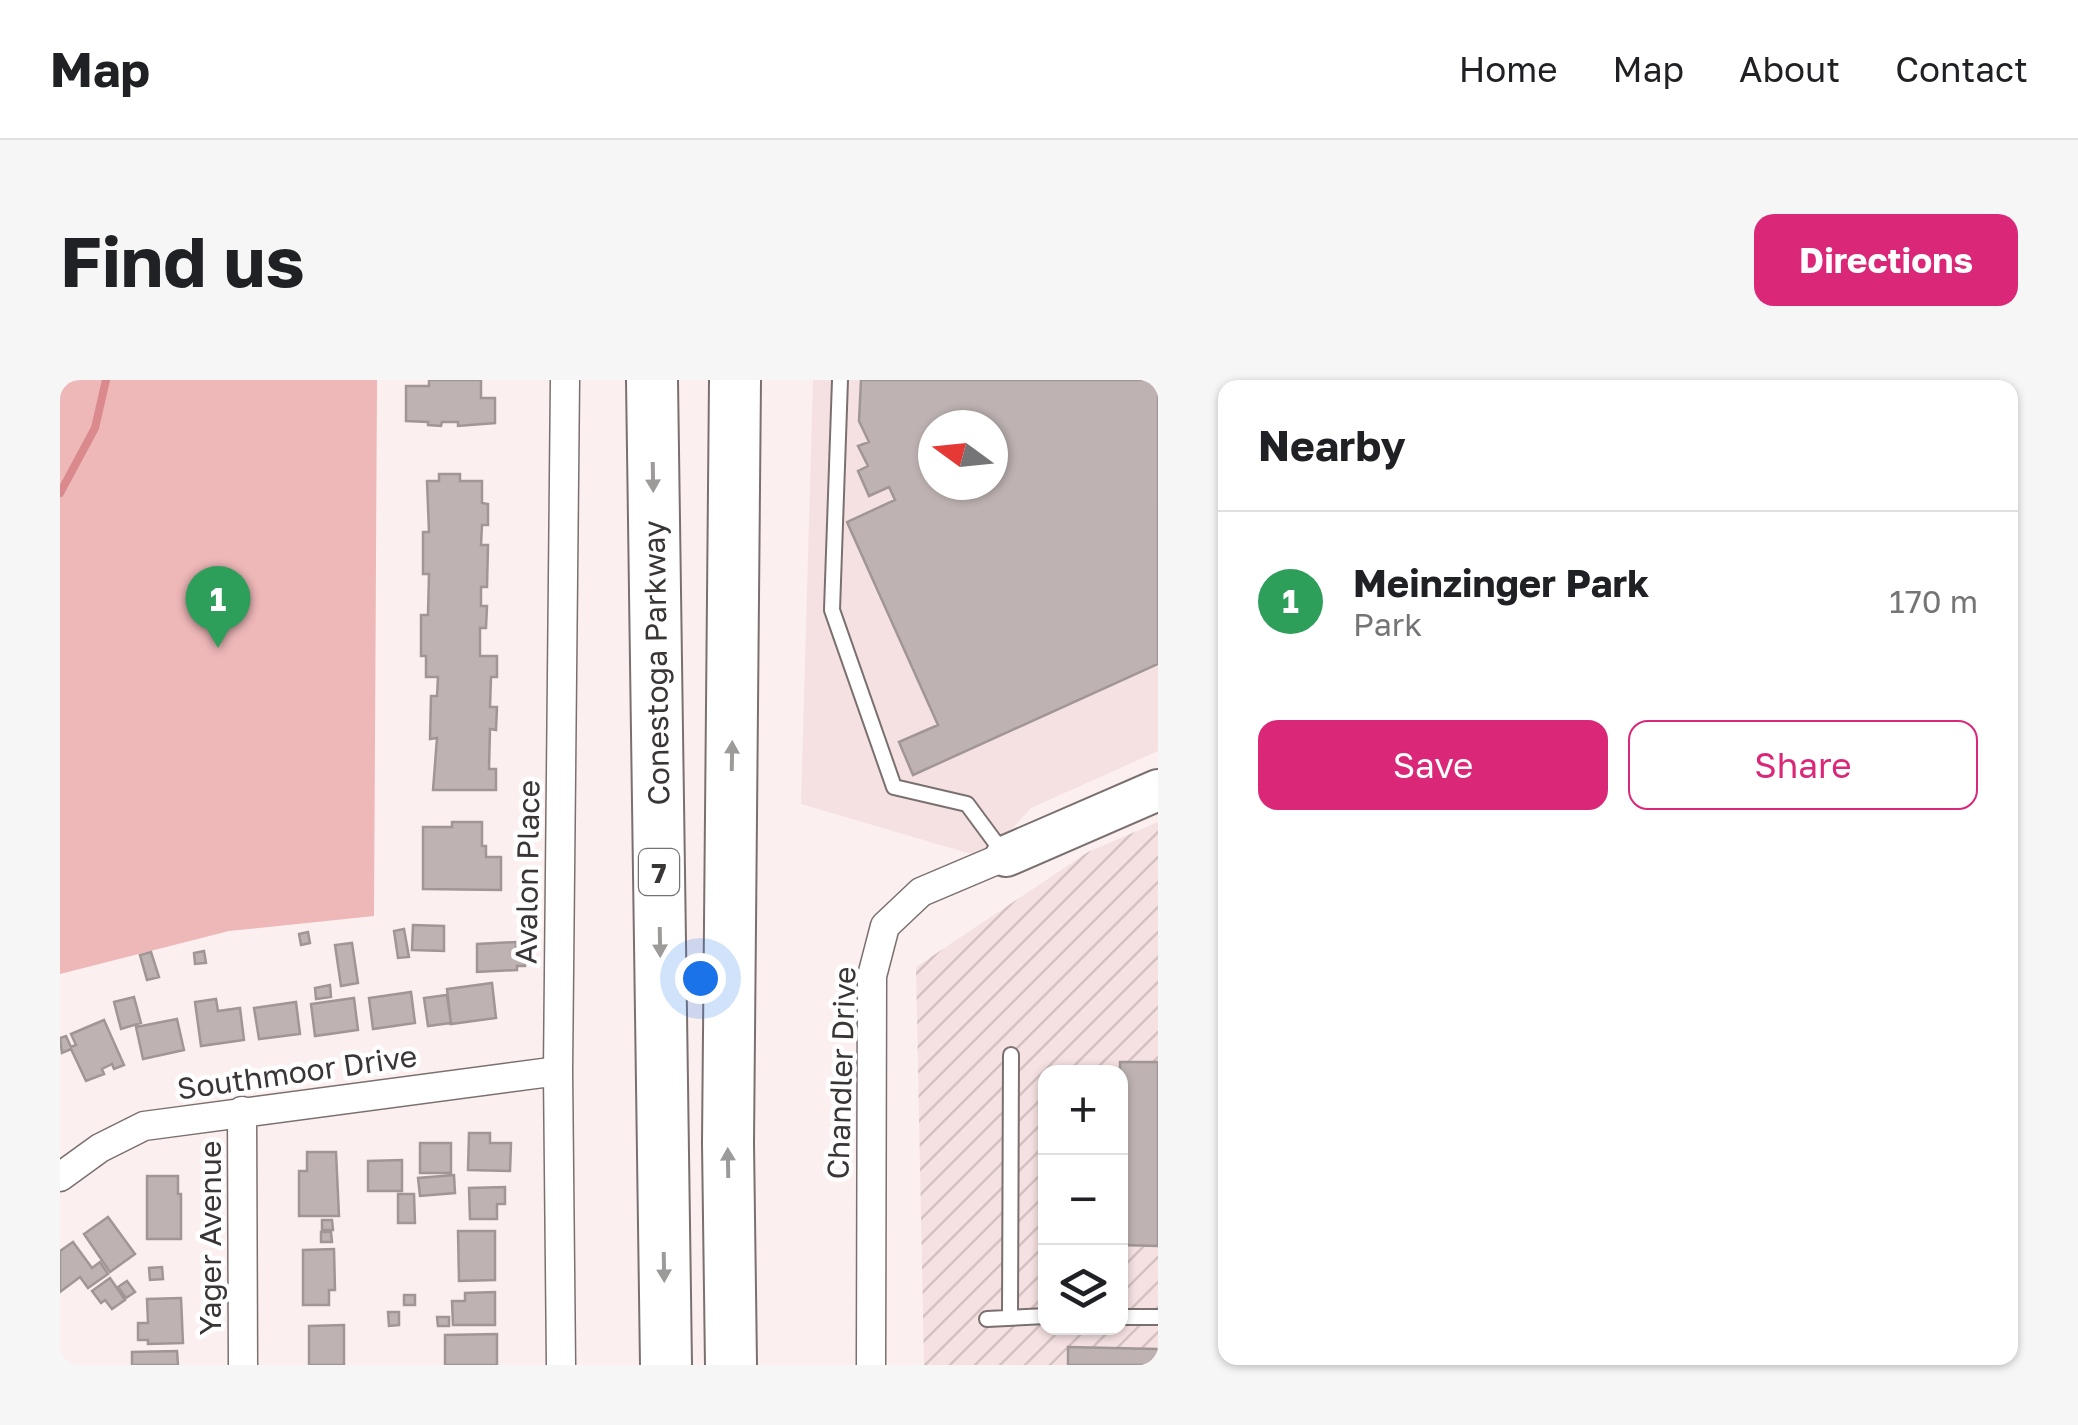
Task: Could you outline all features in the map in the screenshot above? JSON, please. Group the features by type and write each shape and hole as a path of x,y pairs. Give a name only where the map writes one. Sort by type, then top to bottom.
{"highway":[{"name":"Conestoga Parkway","path":"652,380 666,1365"},
{"path":"731,1365 728,1143 736,380"}],"street":[{"name":"Avalon Place","path":"561,1365 558,1070 565,380"},
{"path":"1006,856 1158,790"},
{"name":"Chandler Drive","path":"871,1365 872,976 881,942 886,926 921,892 1006,856"},
{"name":"Southmoor Drive","path":"60,1177 100,1148 144,1126 558,1070"},
{"name":"Yager Avenue","path":"242,1110 243,1365"}],"lane":[{"path":"840,380 832,610 894,786 967,804 1006,856"},
{"path":"1010,1316 1011,1056"},
{"path":"987,1319 1038,1316"},
{"path":"1128,1317 1158,1318"}],"shaded area":[{"path":"60,380 377,380 374,916 229,931 60,974"},
{"path":"813,380 1158,380 1158,751 1031,808 985,858 801,804"},
{"path":"1158,822 1158,1365 924,1365 916,967 1088,852"}],"building":[{"path":"429,380 481,380 481,398 495,398 495,423 458,426 458,422 442,422 441,426 406,421 406,386 429,386"},
{"path":"861,380 1158,380 1158,664 913,775 899,742 938,725 847,522 895,500 889,487 869,496 858,471 868,466 858,446 869,442 859,421"},
{"path":"439,474 460,474 460,481 482,481 482,503 488,504 488,525 482,525 481,545 488,545 487,587 481,587 481,606 487,606 486,628 480,628 480,656 497,656 497,677 491,677 490,707 497,707 496,730 490,729 489,769 496,769 496,790 433,790 437,738 430,739 431,696 437,696 438,677 426,677 426,656 421,656 421,615 428,615 429,574 423,574 423,532 429,532 427,481 439,481"},
{"path":"452,822 482,822 486,857 501,857 501,890 423,889 423,827 452,827"},
{"path":"413,925 444,926 444,951 412,950"},
{"path":"404,929 409,957 398,958 394,931"},
{"path":"308,932 310,943 301,945 299,934"},
{"path":"516,942 516,950 524,950 525,966 477,972 477,944"},
{"path":"352,943 358,983 341,986 335,945"},
{"path":"204,951 206,963 195,964 194,953"},
{"path":"151,952 159,977 147,980 140,955"},
{"path":"492,983 496,1018 451,1024 447,989"},
{"path":"330,985 331,997 316,999 315,988"},
{"path":"411,992 415,1023 373,1029 369,998"},
{"path":"447,995 451,1023 428,1026 424,998"},
{"path":"134,997 141,1023 121,1029 114,1002"},
{"path":"354,998 358,1030 315,1036 311,1004"},
{"path":"216,999 218,1011 240,1008 244,1040 201,1046 195,1002"},
{"path":"296,1002 300,1034 259,1039 254,1008"},
{"path":"177,1019 184,1050 143,1059 136,1027"},
{"path":"104,1020 124,1065 114,1069 112,1064 102,1069 104,1074 86,1081 71,1049 62,1053 60,1038 66,1036 71,1047 76,1045 71,1034"},
{"path":"1158,1062 1158,1246 1128,1245 1128,1065 1120,1065"},
{"path":"469,1133 490,1133 490,1143 511,1143 510,1171 468,1170"},
{"path":"420,1143 451,1143 451,1173 420,1173"},
{"path":"307,1152 336,1152 339,1216 299,1216 299,1171 307,1171"},
{"path":"402,1160 402,1191 368,1191 368,1161"},
{"path":"454,1175 455,1193 420,1196 418,1178"},
{"path":"147,1176 178,1176 181,1239 147,1239"},
{"path":"505,1187 505,1204 497,1204 497,1219 470,1219 469,1188"},
{"path":"398,1194 414,1194 415,1223 398,1223"},
{"path":"108,1217 135,1254 110,1272 84,1234"},
{"path":"322,1220 332,1220 333,1230 322,1230"},
{"path":"458,1231 495,1231 495,1280 459,1281"},
{"path":"321,1232 331,1232 332,1242 321,1242"},
{"path":"73,1242 92,1268 100,1262 108,1274 88,1288 80,1277 60,1292 60,1251"},
{"path":"334,1249 335,1290 329,1290 329,1305 303,1305 303,1250"},
{"path":"162,1267 163,1279 150,1280 149,1268"},
{"path":"110,1278 125,1300 112,1309 92,1291"},
{"path":"127,1281 135,1292 126,1298 118,1287"},
{"path":"495,1292 495,1325 453,1325 452,1301 465,1301 465,1293"},
{"path":"404,1295 415,1295 415,1305 404,1305"},
{"path":"181,1298 183,1343 148,1344 148,1340 138,1340 138,1323 148,1323 147,1299"},
{"path":"388,1312 399,1312 399,1325 389,1326"},
{"path":"437,1317 449,1317 449,1326 438,1326"},
{"path":"344,1325 344,1365 309,1365 309,1326"},
{"path":"497,1334 497,1365 445,1365 445,1335"},
{"path":"1068,1347 1158,1349 1158,1365 1068,1365"},
{"path":"177,1351 178,1365 132,1365 132,1352"}],"waterway":[{"path":"60,493 95,428 106,380"}],"place":[{"name":"Meinzinger Park","path":"218,648"}]}
